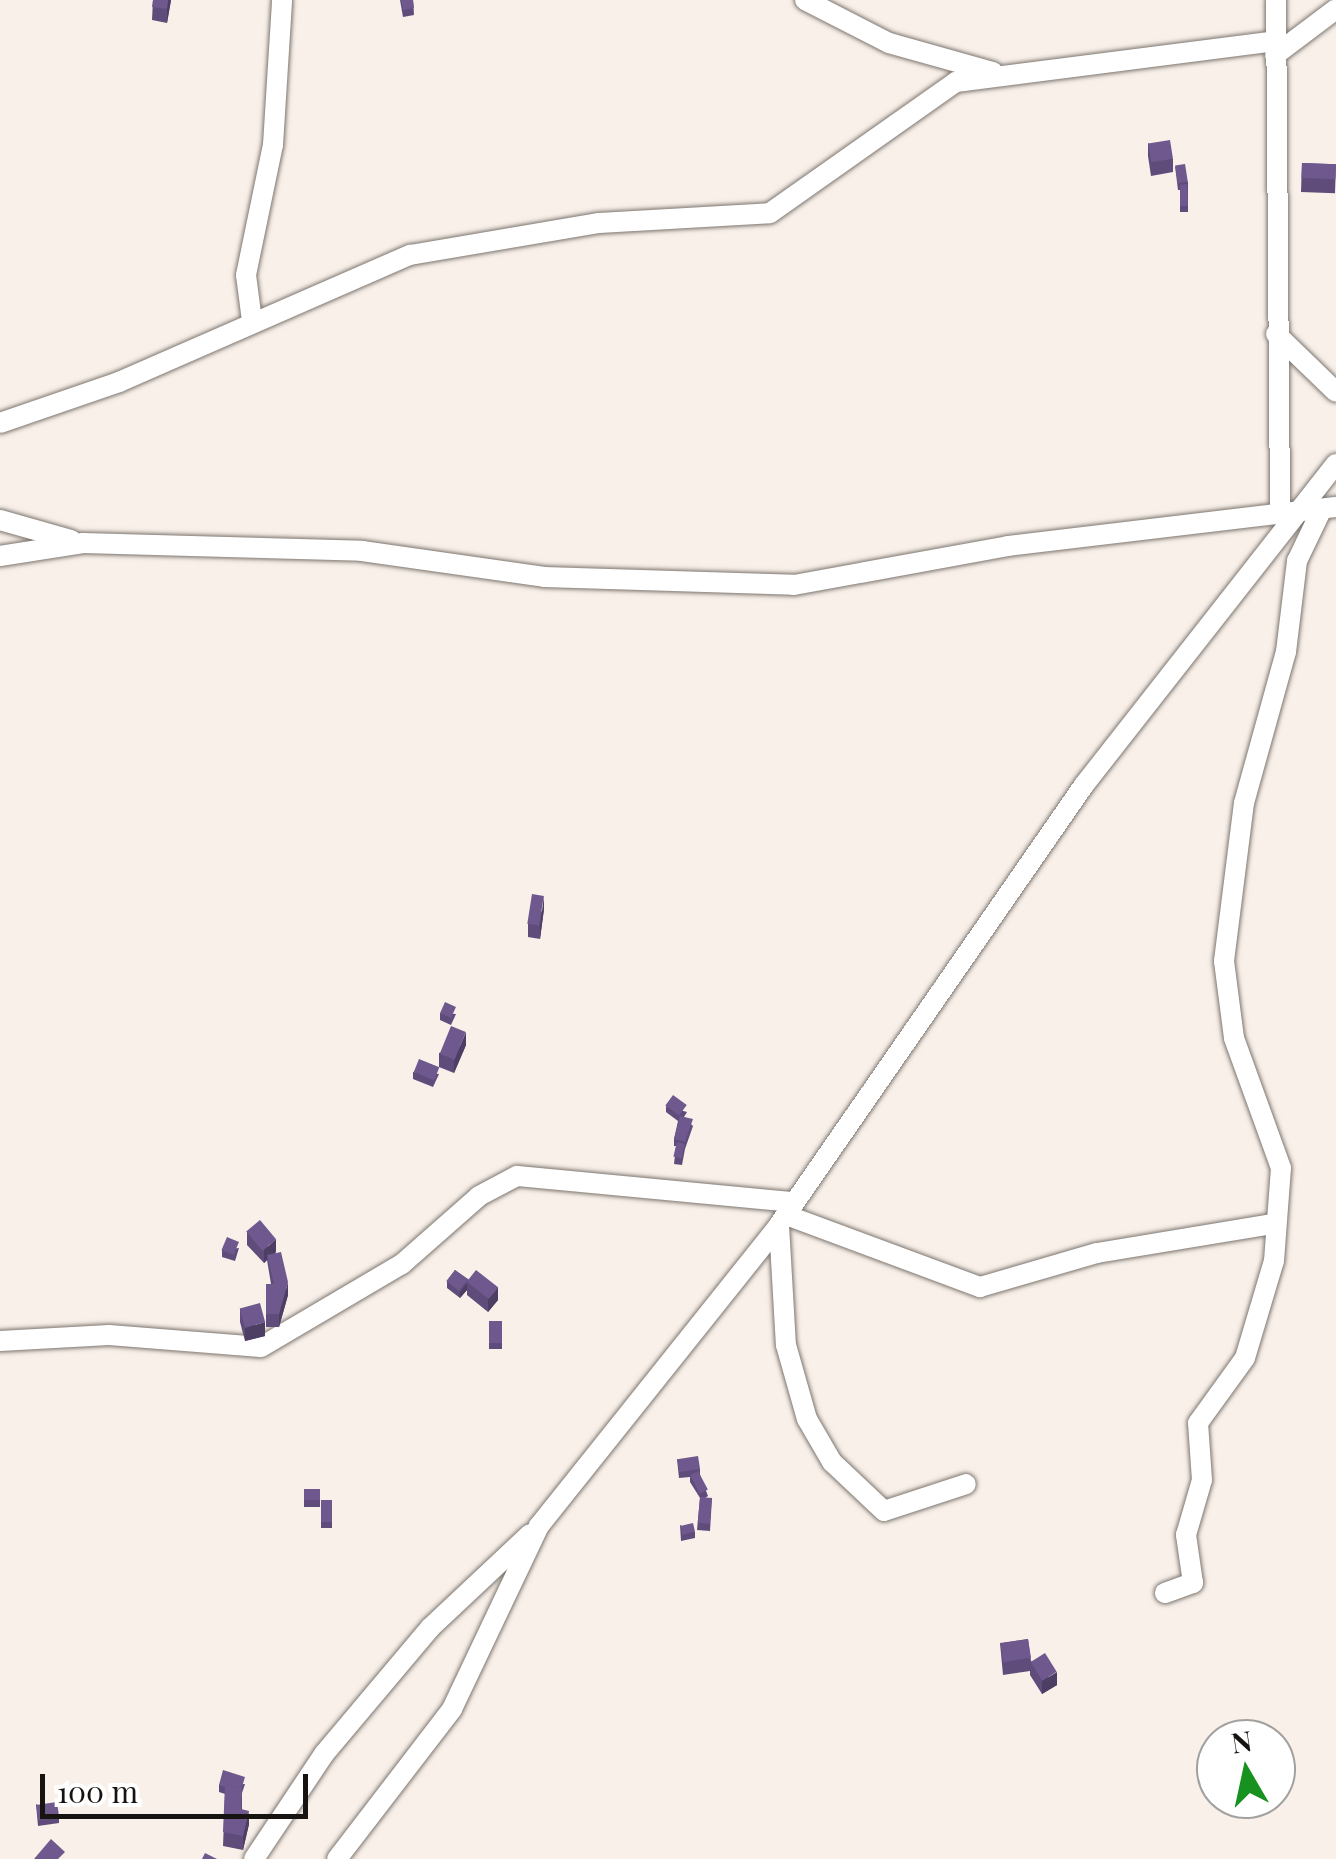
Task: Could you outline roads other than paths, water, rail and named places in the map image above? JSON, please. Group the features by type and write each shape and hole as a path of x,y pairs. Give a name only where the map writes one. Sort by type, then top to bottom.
{"street":[{"path":"252,322 246,275 273,145 282,0"},
{"path":"805,0 889,42 997,72"},
{"path":"1276,0 1276,334 1288,508"},
{"path":"0,423 410,255 599,222 770,213 936,90 997,72 1275,48 1336,9"},
{"path":"1276,334 1336,392"},
{"path":"254,1859 324,1754 430,1628 539,1526 786,1214 1084,785 1288,508 1336,464"},
{"path":"0,556 83,543 362,551 544,577 794,584 1288,508 1328,509 1298,561 1286,652 1244,803 1224,961 1234,1038 1282,1168 1272,1224 1274,1260 1252,1339 1198,1423 1202,1480 1186,1535 1194,1583 1165,1593"},
{"path":"0,520 83,543"},
{"path":"0,1342 109,1335 261,1347 402,1264 479,1196 518,1176 786,1214 980,1287 1097,1253 1272,1224"},
{"path":"786,1214 786,1345 807,1419 832,1462 884,1511 966,1484"},
{"path":"337,1859 452,1709 539,1526"}]}
